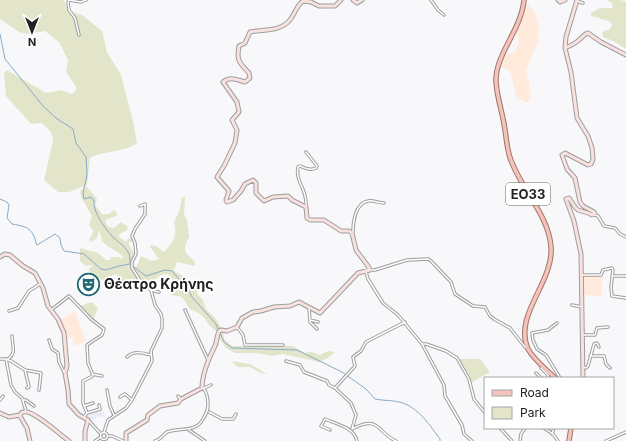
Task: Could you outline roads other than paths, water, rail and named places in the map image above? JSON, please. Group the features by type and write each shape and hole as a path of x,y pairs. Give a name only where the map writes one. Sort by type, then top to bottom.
{"main road":[{"name":"ΕΟ33","path":"524,0 520,20 502,58 496,77 496,88 506,132 506,144 512,163 544,222 551,246 551,258 548,270 528,316 525,332 525,339 528,349"},
{"path":"528,349 554,377"},
{"path":"568,441 570,429"}],"street":[{"path":"79,35 74,18 69,10 68,2 69,0 81,2 86,0"},
{"path":"306,207 292,200 288,196 262,200 256,193 256,183 252,180 246,184 233,200 227,202 229,191 217,178 217,175 224,166 235,143 238,130 232,120 239,110 237,102 223,82 225,79 232,78 245,82 250,78 249,73 240,63 238,47 245,43 250,32 262,29 275,29 282,26 291,19 297,7 303,1 319,6 335,6 341,0"},
{"path":"353,0 358,3 362,0"},
{"path":"431,0 438,10 444,15"},
{"path":"558,0 560,2 565,0"},
{"path":"583,3 577,1 566,38 565,48 571,72 577,118 591,144 592,161 591,164 588,165 564,153 562,153 562,156 567,168 574,176 580,202 583,206 594,212 604,226 615,228 620,234 626,237"},
{"path":"565,48 588,33 601,42 626,55"},
{"path":"306,152 317,166 314,170 306,169 300,166 298,167 299,179 306,195 307,218 310,220 324,220 342,231 349,231 353,234"},
{"path":"583,377 583,307 580,245 574,221 566,199 569,198 579,210 588,212 592,215 595,214"},
{"path":"384,203 368,201 360,206 353,222 353,234 356,250 368,266 368,279 383,304 405,322 422,344 444,385 445,396 462,425 464,434 472,441"},
{"path":"140,206 145,204 146,212 132,236 135,243 136,252 132,262 132,268 143,285 151,290 159,292"},
{"path":"0,257 5,254 10,255 23,266 35,273 47,304 58,319 64,333 67,366 65,373"},
{"path":"156,441 160,440 167,433 189,429 200,425 208,412 206,391 202,388 202,379 211,351 220,330 227,331 237,327 242,318 253,312 261,312 274,307 290,306 299,302 321,312 358,273 368,270 375,270 407,260 432,261 451,282 455,294 473,306 485,307 490,316 510,328 528,349"},
{"path":"582,275 601,275 603,270 612,268 612,296 626,298"},
{"path":"612,276 626,276"},
{"path":"9,311 18,308 29,291 40,284"},
{"path":"101,434 104,432 107,422 114,415 127,407 132,400 152,361 151,351 162,328 162,316 155,305 151,290"},
{"path":"51,310 66,296 69,296 91,319 104,328 104,332 87,345 88,363 92,374"},
{"path":"572,305 583,307"},
{"path":"309,307 311,324 317,329"},
{"path":"185,310 209,361"},
{"path":"310,320 318,322"},
{"path":"336,388 355,366 352,357 361,351 366,342 405,322"},
{"path":"557,323 548,330 532,333 537,349 546,355 559,377"},
{"path":"237,327 243,335 245,345 283,345"},
{"path":"582,335 595,335 598,328 608,327"},
{"path":"6,360 11,357 14,352 12,336"},
{"path":"49,340 52,349 58,353 59,362 65,373 69,404 80,415 88,420 101,434 101,437 104,440 107,436"},
{"path":"583,367 588,367 594,344 597,343 599,347"},
{"path":"422,344 449,352 457,358 469,379 474,399 484,412"},
{"path":"127,357 130,353 136,352 151,356"},
{"path":"590,356 604,356 606,364 610,368"},
{"path":"0,359 11,361 25,370 41,373 39,390"},
{"path":"6,360 11,385 15,392 23,400 26,400 34,406"},
{"path":"286,361 300,365 304,372 327,381 351,403 355,410 356,416 351,429"},
{"path":"540,363 539,365 547,373 548,377"},
{"path":"25,370 29,387 27,388"},
{"path":"536,373 540,377"},
{"path":"92,374 102,376"},
{"path":"87,413 84,406 83,380 91,377 92,374"},
{"path":"126,441 126,433 146,420 150,413 160,406 177,403 179,398 211,385"},
{"path":"107,390 110,407 114,415"},
{"path":"120,397 125,394 132,400"},
{"path":"0,400 3,396"},
{"path":"23,400 26,412 49,425 66,440"},
{"path":"84,406 93,403"},
{"path":"84,417 87,413 100,408 100,405"},
{"path":"0,414 8,417 20,415 22,412 26,412"},
{"path":"208,412 225,419 233,419 236,414"},
{"path":"20,415 20,418 28,431 30,441"},
{"path":"330,430 321,426 325,419 351,429 357,441"},
{"path":"85,441 85,431 88,420"},
{"path":"351,429 363,424 374,424 396,441"},
{"path":"189,429 192,433 205,441"},
{"path":"501,429 512,441"},
{"path":"520,441 524,429"},
{"path":"545,429 558,441"},
{"path":"552,434 554,429"},
{"path":"104,432 107,436 112,436 123,441"},
{"path":"606,441 626,432"},
{"path":"94,441 101,437"}],"waterway":[{"path":"0,34 5,59 43,106 56,118 73,129 76,143 86,157 87,175 83,193 84,199 91,197 94,201 95,210 106,228 128,251 130,263"},
{"path":"0,199 7,202 9,205 7,218 12,224 25,227 30,230 37,245 55,234 60,238 64,251 84,254 101,269 106,270 130,264 146,276 165,270 172,271 187,288 192,297 216,324 224,342 232,348 297,350 342,372 366,389 375,399 400,402 415,409 424,418 440,441"}],"place":[{"name":"Θέατρο Κρήνης","path":"89,284"}]}
